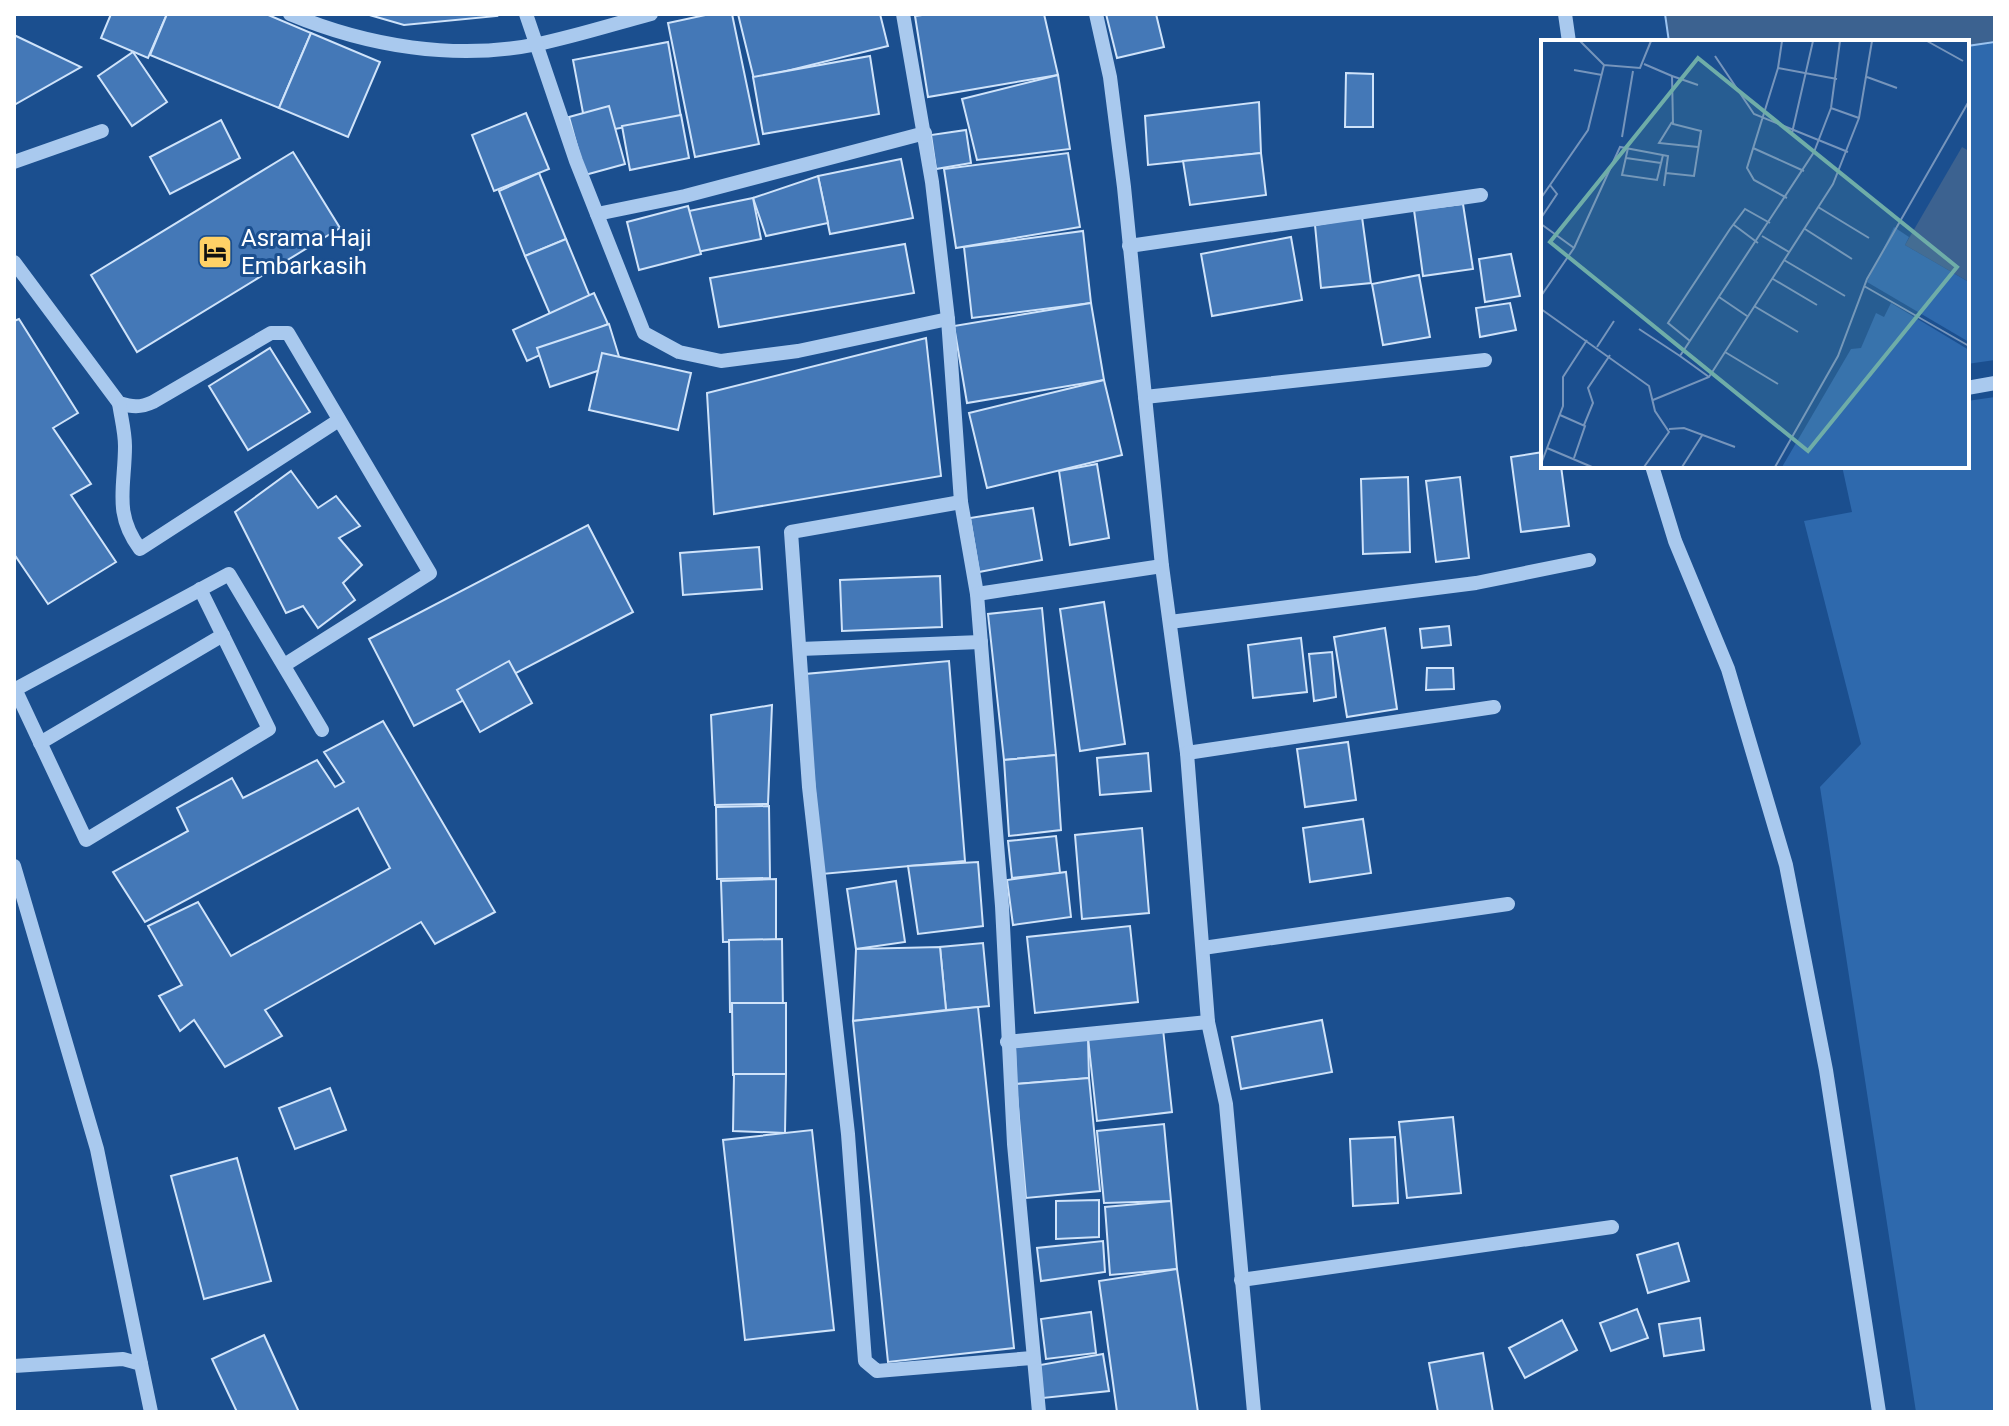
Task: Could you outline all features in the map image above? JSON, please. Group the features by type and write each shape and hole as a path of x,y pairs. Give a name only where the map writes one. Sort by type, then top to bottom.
{"street":[{"path":"290,14 354,38 392,45 473,51 536,44 651,14"},
{"path":"526,14 597,214 644,333 679,352 721,361 798,351 948,319"},
{"path":"903,14 925,133 948,319 961,502 977,594 1002,906 1007,1042 1039,1412"},
{"path":"1096,14 1110,77 1162,566 1187,753 1208,1022 1226,1104 1254,1412"},
{"path":"1565,14 1569,40"},
{"path":"14,162 102,131"},
{"path":"597,214 685,196 925,133"},
{"path":"1129,246 1481,195"},
{"path":"14,262 119,403 125,445 122,503 126,530 140,549 339,420"},
{"path":"119,403 142,407 271,333 288,333 430,573 286,664"},
{"path":"1145,397 1485,360"},
{"path":"1969,388 1995,383"},
{"path":"1653,468 1675,541 1728,669 1786,865 1826,1070 1879,1412"},
{"path":"961,502 791,532 809,787 848,1134 865,1361 877,1371 1032,1358"},
{"path":"1170,622 1476,583 1589,560"},
{"path":"977,594 1162,566"},
{"path":"200,589 269,729 86,840 15,690 200,589 229,574 286,664 322,730"},
{"path":"40,743 223,635"},
{"path":"800,649 981,642"},
{"path":"1187,753 1494,707"},
{"path":"14,866 97,1149 151,1412"},
{"path":"1203,948 1508,904"},
{"path":"1007,1042 1208,1022"},
{"path":"1241,1280 1612,1227"},
{"path":"14,1366 123,1359 141,1364"}],"shaded area":[{"path":"1665,14 1995,14 1995,42 1969,46 1969,40 1669,40"},
{"path":"1995,42 1995,360 1969,364 1969,46"},
{"path":"1995,397 1995,1412 1916,1412 1820,787 1861,744 1804,521 1852,512 1842,468 1969,468 1969,401"}],"building":[{"path":"111,14 167,14 148,58 101,38"},
{"path":"167,14 266,14 311,33 279,108 150,55"},
{"path":"366,14 496,14 497,16 404,25"},
{"path":"710,14 732,14 759,144 695,157 668,23"},
{"path":"738,14 880,14 888,46 754,79"},
{"path":"1044,14 1058,75 928,97 915,16"},
{"path":"1106,14 1156,14 1164,47 1117,58"},
{"path":"311,33 380,62 348,137 279,108"},
{"path":"14,35 81,67 14,105"},
{"path":"668,42 681,117 587,134 573,60"},
{"path":"133,52 167,102 132,126 98,76"},
{"path":"870,56 879,114 763,134 753,77"},
{"path":"1346,73 1373,74 1373,127 1345,127"},
{"path":"1058,75 1070,149 977,160 962,99"},
{"path":"1259,102 1261,153 1148,165 1145,116"},
{"path":"609,106 625,164 585,175 569,117"},
{"path":"526,113 549,169 494,191 472,135"},
{"path":"681,115 689,158 630,170 622,126"},
{"path":"221,120 240,158 170,194 150,157"},
{"path":"966,130 971,163 936,169 931,135"},
{"name":"Asrama Haji Embarkasih","path":"293,152 340,228 137,352 91,275"},
{"path":"1068,153 1080,227 956,248 944,169"},
{"path":"1261,153 1266,195 1190,205 1183,161"},
{"path":"901,159 913,218 830,234 818,176"},
{"path":"539,173 566,239 525,256 499,191"},
{"path":"818,176 828,223 766,236 753,198"},
{"path":"753,198 761,239 697,252 689,211"},
{"path":"1463,204 1473,269 1423,276 1414,210"},
{"path":"688,206 701,254 639,270 627,222"},
{"path":"1362,217 1371,283 1321,288 1315,225"},
{"path":"1083,231 1091,303 972,318 964,247"},
{"path":"1291,237 1302,300 1212,316 1201,254"},
{"path":"566,239 590,297 550,314 525,256"},
{"path":"905,244 914,293 719,327 710,278"},
{"path":"1511,254 1520,296 1485,302 1479,259"},
{"path":"1419,275 1430,337 1383,345 1372,284"},
{"path":"594,293 608,324 527,361 513,330"},
{"path":"1091,303 1104,380 967,403 954,326"},
{"path":"1510,303 1516,330 1480,337 1476,308"},
{"path":"19,319 78,413 53,428 91,484 71,495 116,562 48,604 14,554 14,321"},
{"path":"609,324 621,363 550,387 537,348"},
{"path":"926,338 941,476 714,514 707,393"},
{"path":"270,348 310,412 248,450 209,386"},
{"path":"602,353 691,373 678,430 589,410"},
{"path":"1104,380 1122,455 987,488 969,413"},
{"path":"1541,452 1541,468 1561,468 1569,526 1521,532 1511,457"},
{"path":"1097,464 1109,538 1070,545 1059,471"},
{"path":"291,471 318,508 336,496 360,526 339,538 362,565 343,583 355,600 318,628 303,606 286,613 235,512"},
{"path":"1408,477 1410,552 1363,554 1361,479"},
{"path":"1460,477 1469,558 1436,562 1426,481"},
{"path":"1033,508 1042,560 979,572 970,518"},
{"path":"588,525 633,612 414,726 369,639"},
{"path":"759,547 762,589 683,595 680,553"},
{"path":"940,576 942,627 842,631 840,580"},
{"path":"1104,602 1125,744 1080,751 1060,609"},
{"path":"1042,608 1056,755 1004,760 988,614"},
{"path":"1449,626 1451,645 1422,648 1420,629"},
{"path":"1385,628 1397,709 1347,717 1334,637"},
{"path":"1301,638 1307,692 1253,698 1248,645"},
{"path":"1332,652 1336,697 1314,701 1309,654"},
{"path":"509,661 532,703 480,732 457,690"},
{"path":"949,661 965,861 822,874 805,674"},
{"path":"1427,668 1453,668 1454,689 1426,690"},
{"path":"772,705 768,804 715,805 711,715"},
{"path":"383,721 495,912 435,944 421,922 265,1010 282,1036 225,1067 194,1020 180,1031 159,996 182,985 148,926 198,902 231,956 390,868 358,808 145,922 113,872 188,831 177,808 232,778 243,798 317,760 335,787 344,782 324,752"},
{"path":"1348,742 1356,800 1305,807 1297,749"},
{"path":"1148,753 1151,791 1100,795 1097,758"},
{"path":"1056,755 1061,830 1009,836 1004,760"},
{"path":"769,806 770,878 717,879 716,807"},
{"path":"1363,819 1371,873 1310,882 1303,828"},
{"path":"1142,828 1149,913 1082,919 1075,835"},
{"path":"1056,836 1060,873 1012,878 1008,841"},
{"path":"978,862 983,926 918,934 908,866"},
{"path":"1066,872 1071,917 1013,925 1007,880"},
{"path":"776,879 776,941 723,942 721,881"},
{"path":"896,881 905,942 856,949 847,889"},
{"path":"1130,926 1138,1002 1035,1013 1027,937"},
{"path":"782,939 783,1011 730,1012 729,940"},
{"path":"983,943 989,1006 946,1010 940,947"},
{"path":"940,947 946,1010 853,1021 856,949"},
{"path":"732,1003 786,1003 786,1074 733,1075"},
{"path":"978,1007 1014,1348 888,1362 853,1021"},
{"path":"1322,1020 1332,1072 1241,1089 1232,1037"},
{"path":"1163,1029 1172,1112 1097,1121 1088,1038"},
{"path":"1088,1038 1089,1078 1016,1084 1015,1047"},
{"path":"734,1074 786,1074 785,1133 733,1131"},
{"path":"1089,1078 1100,1191 1026,1198 1016,1084"},
{"path":"330,1088 346,1130 295,1149 279,1108"},
{"path":"1453,1117 1461,1193 1407,1198 1399,1122"},
{"path":"1164,1124 1171,1201 1104,1203 1097,1131"},
{"path":"812,1130 834,1330 745,1340 723,1140"},
{"path":"1395,1137 1398,1203 1353,1206 1350,1139"},
{"path":"237,1158 271,1281 204,1299 171,1176"},
{"path":"1099,1200 1099,1237 1056,1239 1056,1201"},
{"path":"1171,1201 1177,1269 1110,1275 1105,1207"},
{"path":"1103,1241 1105,1272 1041,1281 1037,1248"},
{"path":"1678,1243 1689,1281 1648,1293 1637,1255"},
{"path":"1177,1269 1198,1412 1117,1412 1099,1281"},
{"path":"1637,1309 1648,1338 1611,1351 1600,1323"},
{"path":"1091,1312 1096,1353 1046,1359 1041,1319"},
{"path":"1700,1318 1704,1350 1664,1356 1659,1324"},
{"path":"1562,1320 1577,1350 1525,1378 1509,1348"},
{"path":"264,1335 299,1412 237,1412 212,1359"},
{"path":"1483,1353 1493,1412 1438,1412 1429,1363"},
{"path":"1103,1354 1109,1391 1043,1398 1040,1365"}],"place":[{"name":"Asrama Haji Embarkasih","path":"215,252"}]}
